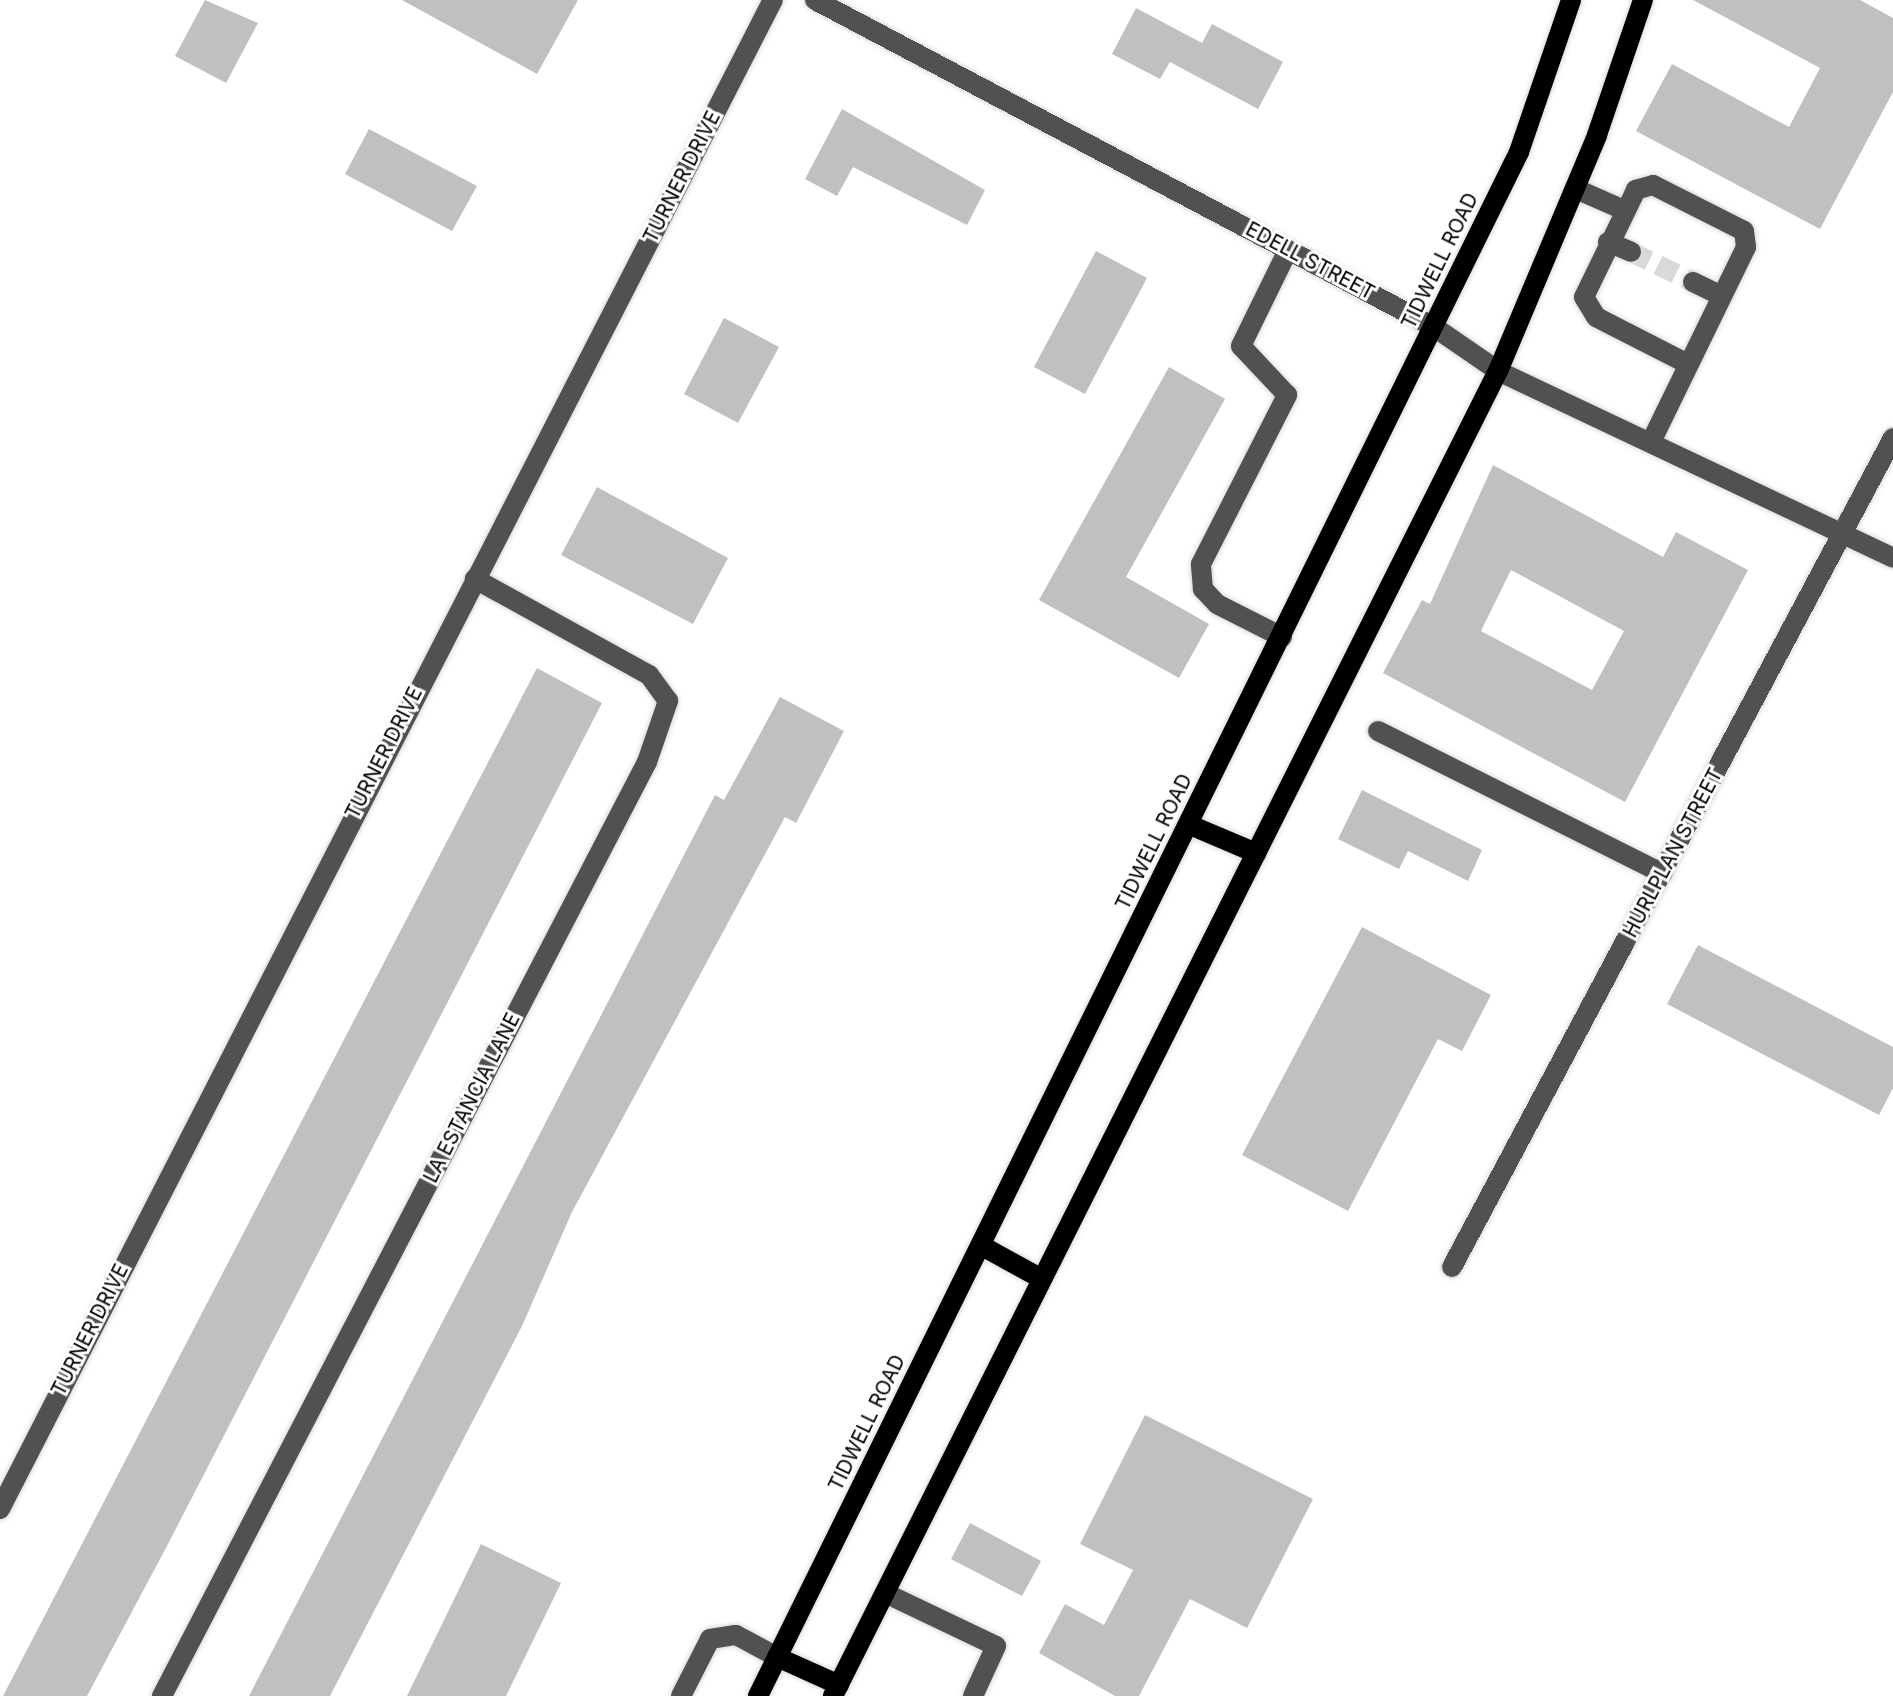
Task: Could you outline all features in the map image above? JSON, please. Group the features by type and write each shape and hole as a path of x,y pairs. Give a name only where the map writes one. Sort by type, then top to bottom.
{"main road":[{"name":"TIDWELL ROAD","path":"758,1696 1190,825 1519,152 1571,0"},
{"path":"777,1657 836,1690 1498,371 1576,189 1643,0"},
{"path":"1190,825 1256,853"},
{"path":"982,1246 1042,1279"}],"street":[{"name":"TURNER DRIVE","path":"0,1509 773,0"},
{"name":"EDELL STREET","path":"815,0 1434,327 1498,371 1844,532 1893,558"},
{"path":"1651,442 1746,247 1744,231 1653,185 1636,190 1608,242 1584,297 1596,317 1688,364"},
{"path":"1576,189 1624,210"},
{"path":"1608,242 1631,252"},
{"path":"1282,637 1217,604 1203,589 1201,564 1287,395 1241,346 1288,250"},
{"path":"1693,282 1722,296"},
{"name":"HURLPLAN STREET","path":"1452,1267 1893,438"},
{"name":"LA ESTANCIA LANE","path":"162,1696 647,762 668,701 649,675 475,579"},
{"path":"1378,731 1662,873"},
{"path":"885,1593 996,1646 973,1696"},
{"path":"681,1696 710,1639 736,1635 777,1657"}],"building":[{"path":"205,0 258,23 226,83 175,56"},
{"path":"402,0 578,0 537,74"},
{"path":"1693,0 1860,0 1893,18 1893,92 1820,229 1636,131 1672,64 1789,127 1820,68"},
{"path":"1136,8 1202,43 1212,24 1283,62 1258,109 1170,62 1160,79 1112,54"},
{"path":"842,109 985,190 967,225 853,167 837,196 805,179"},
{"path":"369,129 477,186 452,231 345,174"},
{"path":"1096,251 1147,278 1085,394 1034,367"},
{"path":"724,318 779,347 738,423 684,394"},
{"path":"1169,367 1225,399 1126,577 1209,624 1179,678 1039,600"},
{"path":"1493,465 1663,557 1676,532 1748,570 1625,802 1383,673 1422,600 1430,604","holes":["1511,570 1624,631 1592,690 1481,631"]},
{"path":"597,487 728,558 693,624 561,555"},
{"path":"537,668 602,703 168,1544 87,1696 3,1696"},
{"path":"780,697 844,731 796,823 785,817 572,1212 522,1326 330,1696 249,1696 715,795 724,800"},
{"path":"1362,790 1482,850 1468,881 1408,851 1399,869 1338,839"},
{"path":"1362,927 1491,995 1462,1051 1438,1039 1348,1211 1242,1155"},
{"path":"1698,945 1893,1047 1893,1088 1879,1115 1667,1004"},
{"path":"1145,1415 1313,1499 1247,1628 1190,1599 1139,1696 1115,1696 1039,1653 1065,1604 1104,1625 1133,1570 1080,1544"},
{"path":"970,1523 1041,1561 1022,1596 951,1559"},
{"path":"481,1544 561,1583 506,1696 407,1696"}],"tunnel":[{"path":"1631,252 1693,282"}]}
